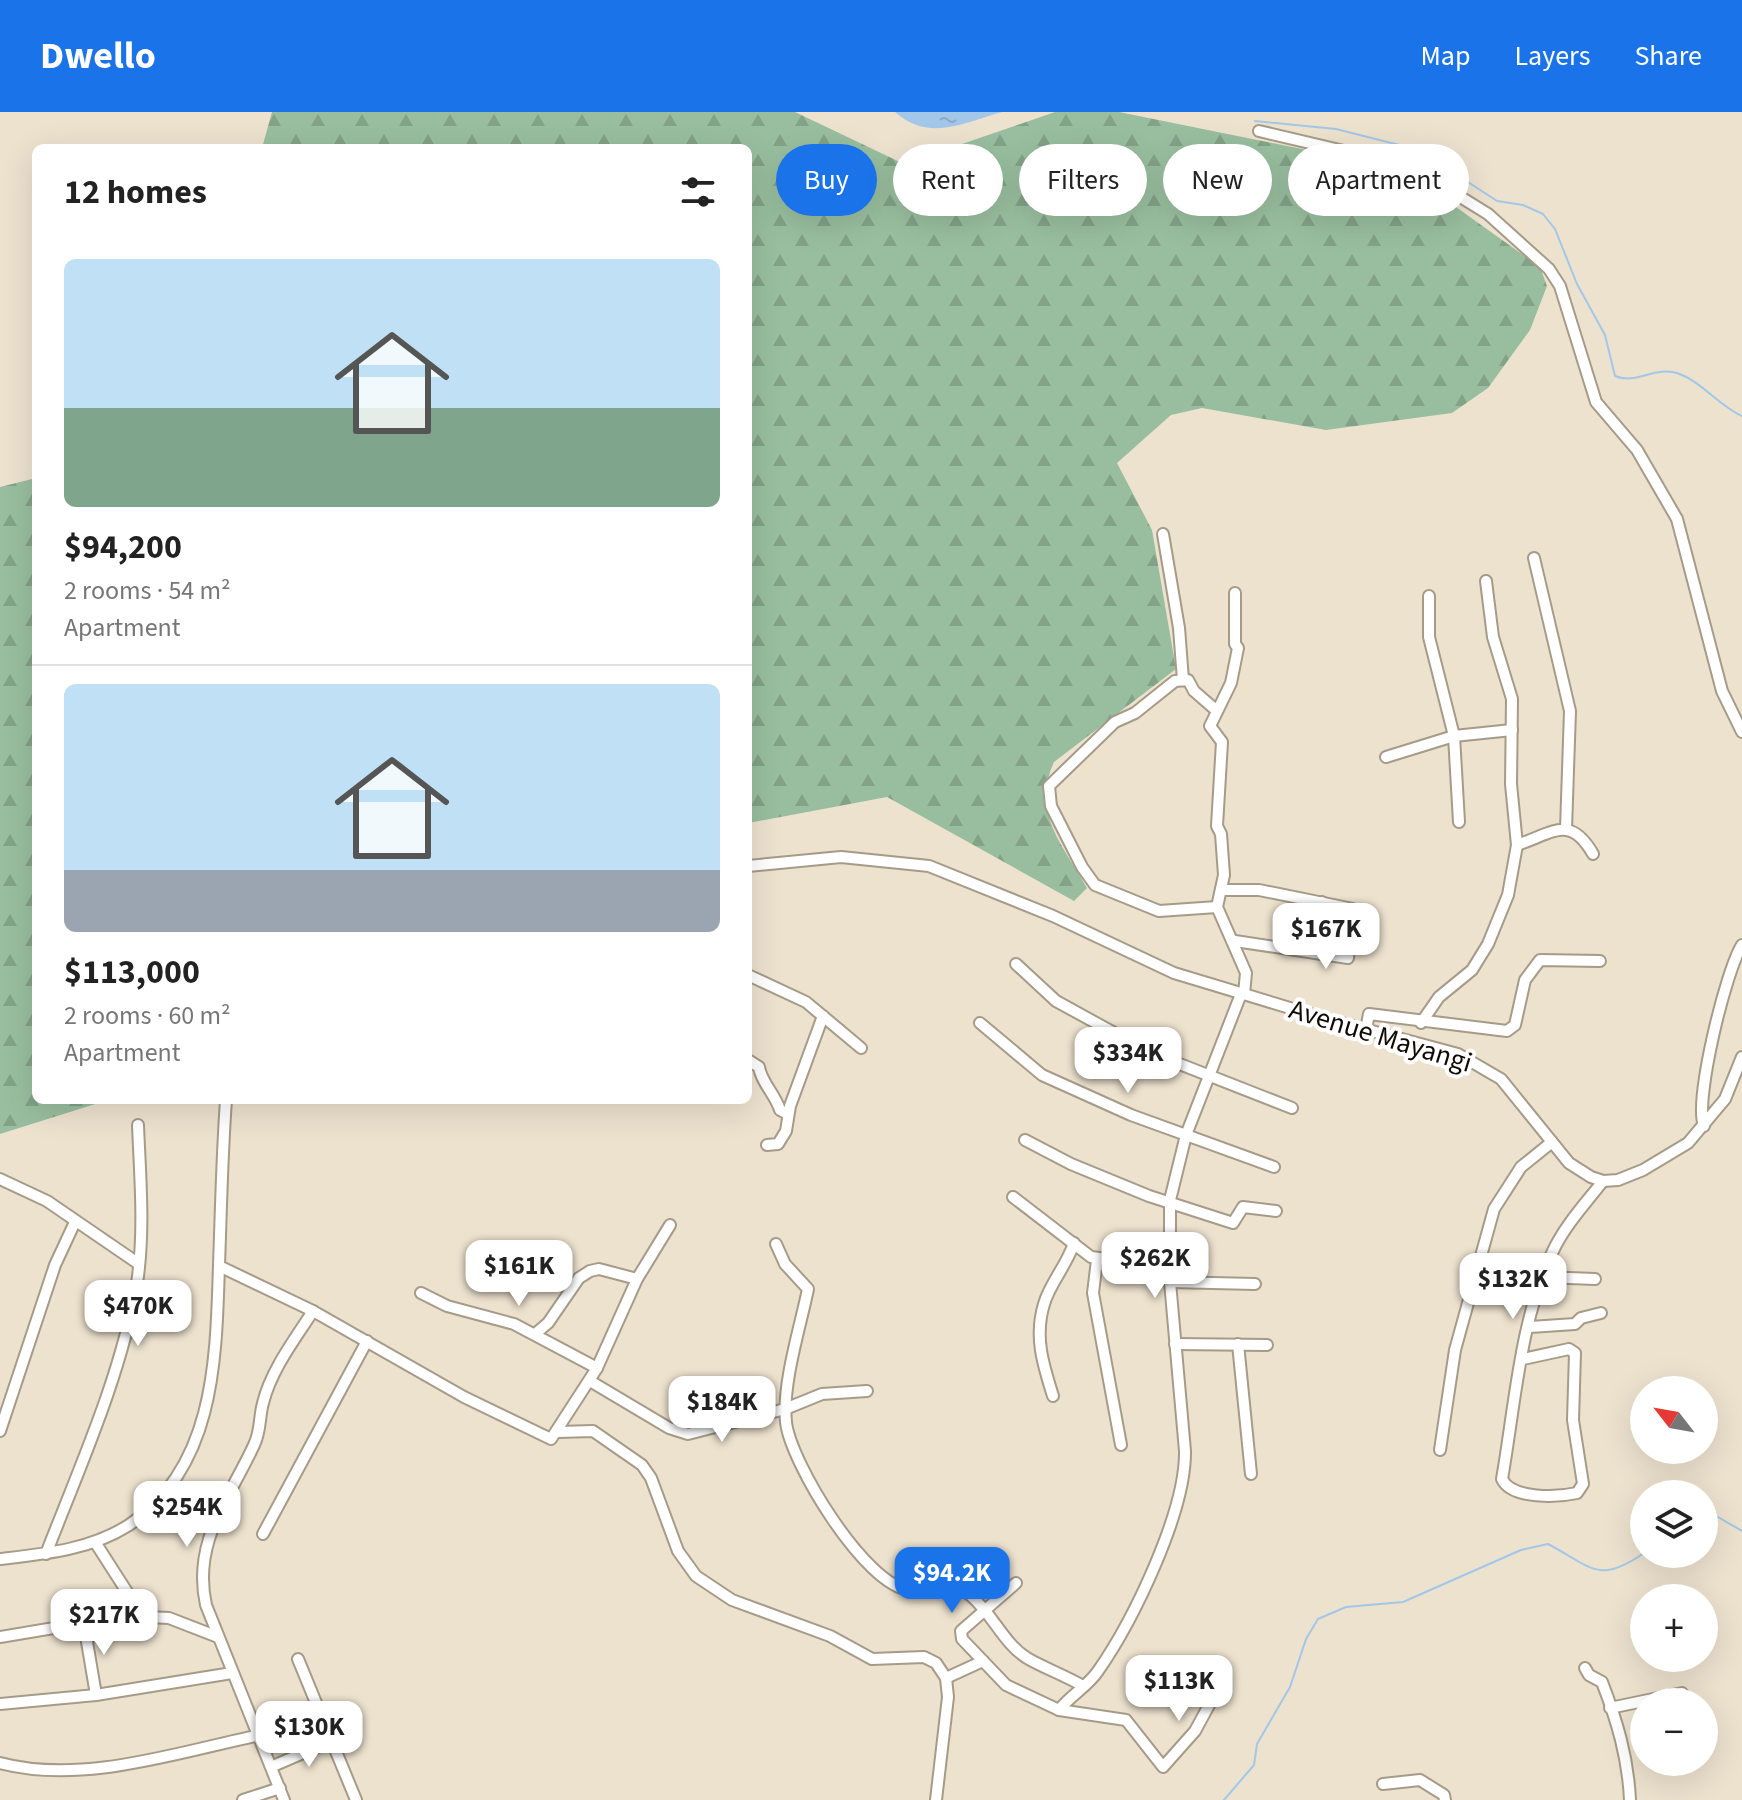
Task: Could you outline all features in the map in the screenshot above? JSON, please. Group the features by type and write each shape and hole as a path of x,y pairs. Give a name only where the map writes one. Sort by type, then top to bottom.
{"street":[{"path":"1259,131 1412,167 1488,214 1556,277 1596,402 1637,450 1681,527 1722,691 1742,732"},
{"path":"1163,534 1179,628 1183,680"},
{"path":"1534,558 1570,711 1566,829"},
{"path":"1421,1023 1439,997 1472,970 1488,944 1508,895 1517,845 1511,784 1512,699 1493,637 1486,581"},
{"path":"1059,1710 1097,1674 1129,1620 1178,1504 1186,1461 1169,1266 1170,1200 1186,1135 1247,979 1235,941 1217,907 1224,875 1222,843 1217,826 1222,740 1210,726 1231,683 1238,648 1235,644 1235,593"},
{"path":"1429,596 1429,637 1454,736 1459,822"},
{"path":"1217,711 1194,691 1188,680 1183,680 1156,693 1135,713 1115,722 1049,786 1051,806 1082,867 1095,885 1159,911 1217,907"},
{"path":"1386,757 1454,736 1512,730"},
{"path":"1517,845 1566,829 1581,834 1593,854"},
{"name":"Avenue Mayangi","path":"752,866 841,857 929,866 1053,916 1141,959 1243,994 1458,1054 1485,1067 1510,1088 1579,1171 1603,1181"},
{"path":"1221,890 1259,890 1353,909 1348,958 1235,941"},
{"path":"1310,950 1322,902"},
{"path":"1704,1126 1700,1109 1714,1041 1728,977 1742,945"},
{"path":"1366,1029 1369,1014 1421,1023 1507,1031 1515,1025 1525,980 1540,960 1600,961"},
{"path":"1016,964 1050,997 1149,1052 1212,1074 1292,1108"},
{"path":"752,977 803,999 861,1048"},
{"path":"767,1145 779,1144 786,1131 788,1114 823,1016"},
{"path":"980,1023 1038,1073 1131,1115 1274,1167"},
{"path":"1523,1359 1569,1349 1575,1353 1573,1420 1583,1484 1577,1493 1548,1498 1504,1485 1523,1359 1542,1277 1557,1243 1603,1181 1621,1179 1665,1159 1704,1126 1725,1099 1742,1057"},
{"path":"752,1063 759,1067 760,1076 775,1094 780,1110 788,1114"},
{"path":"0,1559 46,1554 95,1542 129,1525 154,1504 171,1483 191,1447 205,1414 214,1373 226,1104"},
{"path":"46,1554 116,1363 130,1314 142,1230 138,1125"},
{"path":"1025,1140 1071,1164 1149,1196 1170,1200 1234,1223 1243,1207 1276,1211"},
{"path":"1440,1450 1455,1350 1494,1209 1521,1167 1552,1142"},
{"path":"0,1179 47,1201 139,1264"},
{"path":"1013,1197 1097,1260 1169,1266"},
{"path":"0,1431 55,1265 75,1222"},
{"path":"219,1266 313,1311 548,1440 558,1432 590,1381 637,1279 670,1225"},
{"path":"1053,1396 1038,1344 1044,1304 1074,1243"},
{"path":"776,1244 788,1268 808,1289 785,1409 795,1455 835,1522 865,1562 907,1590 914,1591 932,1580 950,1583 984,1608 1028,1659 1083,1686"},
{"path":"1097,1260 1093,1293 1121,1445"},
{"path":"535,1334 548,1323 574,1284 590,1271 599,1269 637,1279"},
{"path":"1542,1277 1595,1279"},
{"path":"1170,1282 1255,1284"},
{"path":"421,1293 447,1306 535,1334 597,1368"},
{"path":"284,1800 273,1766 218,1637 201,1586 201,1571 210,1530 254,1445 272,1381 313,1311"},
{"path":"1530,1327 1575,1324 1581,1318 1601,1313"},
{"path":"263,1534 367,1341"},
{"path":"1175,1344 1267,1345"},
{"path":"1238,1344 1251,1474"},
{"path":"590,1381 679,1433 700,1433 785,1409 822,1394 867,1391"},
{"path":"558,1432 593,1431 642,1465 651,1478 678,1551 696,1576 732,1600 830,1636 872,1659 924,1657 936,1663 946,1678 946,1730 936,1800"},
{"path":"95,1542 129,1595 131,1604 125,1616"},
{"path":"1016,1583 984,1608 960,1634 1006,1685 1059,1710 1085,1711 1126,1720 1163,1767 1195,1731 1215,1694"},
{"path":"0,1637 125,1616 169,1618 218,1637"},
{"path":"84,1624 96,1695"},
{"path":"298,1659 356,1800"},
{"path":"946,1678 983,1661"},
{"path":"1585,1668 1589,1675 1602,1682 1628,1762 1630,1800"},
{"path":"0,1704 96,1695 232,1673"},
{"path":"1610,1708 1630,1704"},
{"path":"0,1763 39,1771 116,1765 260,1735"},
{"path":"273,1766 331,1741"},
{"path":"1383,1784 1420,1780 1444,1795 1445,1800"},
{"path":"243,1800 280,1788"}],"green space":[{"path":"272,112 795,112 862,144 776,144 776,216 877,216 877,151 893,159 893,216 1003,216 1003,144 962,144 1055,112 1119,112 1288,146 1288,216 1469,216 1540,267 1547,286 1530,330 1488,388 1452,413 1326,430 1202,408 1171,415 1117,463 1152,530 1176,669 1054,762 1046,797 1048,813 1060,843 1087,888 1074,901 887,797 752,822 752,144 263,144"},
{"path":"32,479 32,1104 95,1104 0,1134 0,487"}],"water":[{"path":"895,112 1002,112 960,125 933,128 908,121"}],"waterway":[{"path":"1255,121 1336,129 1419,150 1497,201 1523,205 1543,214 1555,229 1577,284 1605,335 1615,376 1630,378 1669,371 1677,373 1742,416"},
{"path":"1718,1517 1742,1531"},
{"path":"1224,1800 1254,1765 1257,1744 1290,1687 1306,1639 1318,1619 1346,1607 1403,1602 1521,1550 1548,1544 1595,1569 1616,1568 1630,1562"}]}
